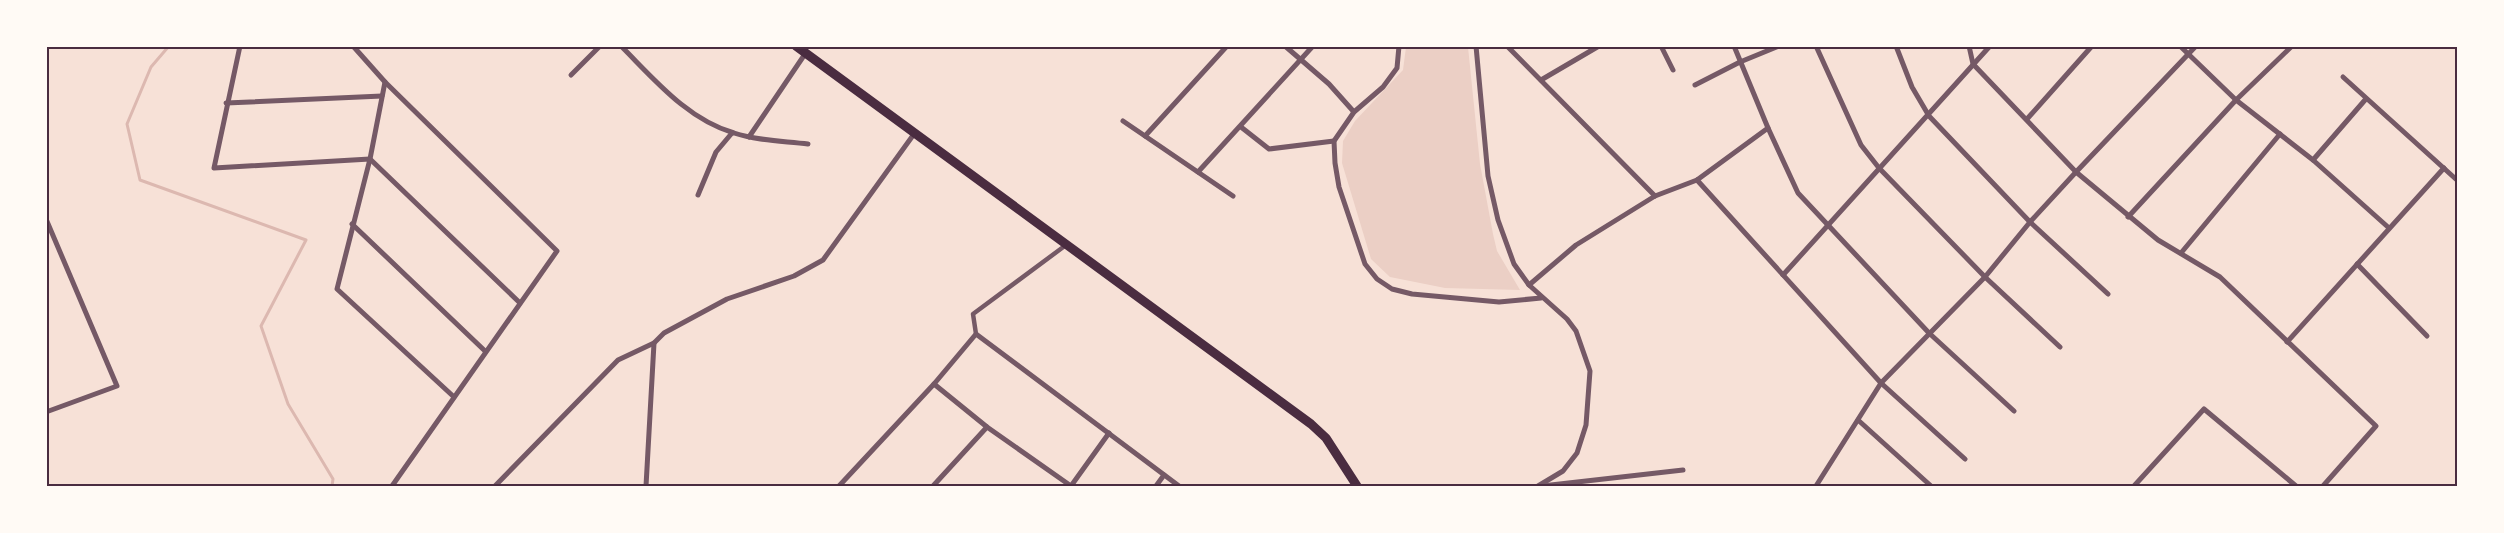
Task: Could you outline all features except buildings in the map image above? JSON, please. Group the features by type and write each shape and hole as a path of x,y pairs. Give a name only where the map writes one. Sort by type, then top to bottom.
{"main road":[{"path":"796,46 1311,424 1326,438 1357,486"}],"street":[{"path":"240,46 226,103 214,168 370,159 520,303"},
{"path":"353,46 385,82 557,251 392,486"},
{"path":"571,75 600,46"},
{"path":"621,46 686,110 732,133 808,144"},
{"path":"1145,136 1227,46"},
{"path":"1285,46 1329,84 1353,112"},
{"path":"1198,172 1313,46"},
{"path":"1399,46 1397,68 1383,87 1353,112 1334,141 1339,187 1365,264 1377,279 1392,289 1412,294 1499,302 1541,298"},
{"path":"1476,46 1490,187 1497,220 1514,264 1541,298 1567,319 1576,331 1590,371 1586,425 1578,453 1563,471 1539,486"},
{"path":"1507,46 1655,196"},
{"path":"1541,80 1599,46"},
{"path":"1661,46 1673,70"},
{"path":"1734,46 1767,128 1798,193 1929,333 2014,411"},
{"path":"1695,85 1740,62 1779,46"},
{"path":"1816,46 1861,145 1879,168 1985,277 2060,347"},
{"path":"1896,46 1912,87 1929,116 2030,222 2108,294"},
{"path":"1969,46 1973,64 2076,172 2128,218 2158,240 2220,277 2376,426 2323,486"},
{"path":"1783,275 1990,46"},
{"path":"2027,119 2092,46"},
{"path":"2180,46 2236,100 2313,160 2390,228"},
{"path":"1816,486 1881,383 1985,277 2030,222 2196,46"},
{"path":"2128,218 2236,100 2292,46"},
{"path":"749,137 805,54"},
{"path":"2343,78 2457,182"},
{"path":"385,82 370,159 337,289 454,397"},
{"path":"226,103 382,96"},
{"path":"2313,160 2365,100"},
{"path":"1123,121 1233,196"},
{"path":"1241,127 1269,149 1334,141"},
{"path":"1529,285 1576,245 1655,196 1697,180 1767,128"},
{"path":"698,195 716,152 732,133"},
{"path":"495,486 618,360 654,343 664,333 727,299 794,276 823,260 914,134"},
{"path":"2181,253 2280,134"},
{"path":"2287,342 2444,168"},
{"path":"1697,180 1881,383 1965,459"},
{"path":"46,219 117,386 46,412"},
{"path":"352,224 485,351"},
{"path":"1066,245 973,314 976,334 1179,486"},
{"path":"2357,264 2427,336"},
{"path":"839,486 976,334"},
{"path":"646,486 654,343"},
{"path":"933,384 987,427 1071,486 1109,433"},
{"path":"2134,486 2204,409 2296,486"},
{"path":"1858,420 1931,486"},
{"path":"933,486 987,427"},
{"path":"1539,486 1683,471"},
{"path":"1156,486 1164,475"}],"shaded area":[{"path":"1406,47 1468,47 1480,164 1493,234 1497,251 1520,290 1445,288 1390,277 1371,259 1342,163 1343,141 1355,121 1403,70"}],"waterway":[{"path":"169,46 151,67 127,124 140,180 306,240 261,326 288,404 333,479 332,486"}]}
